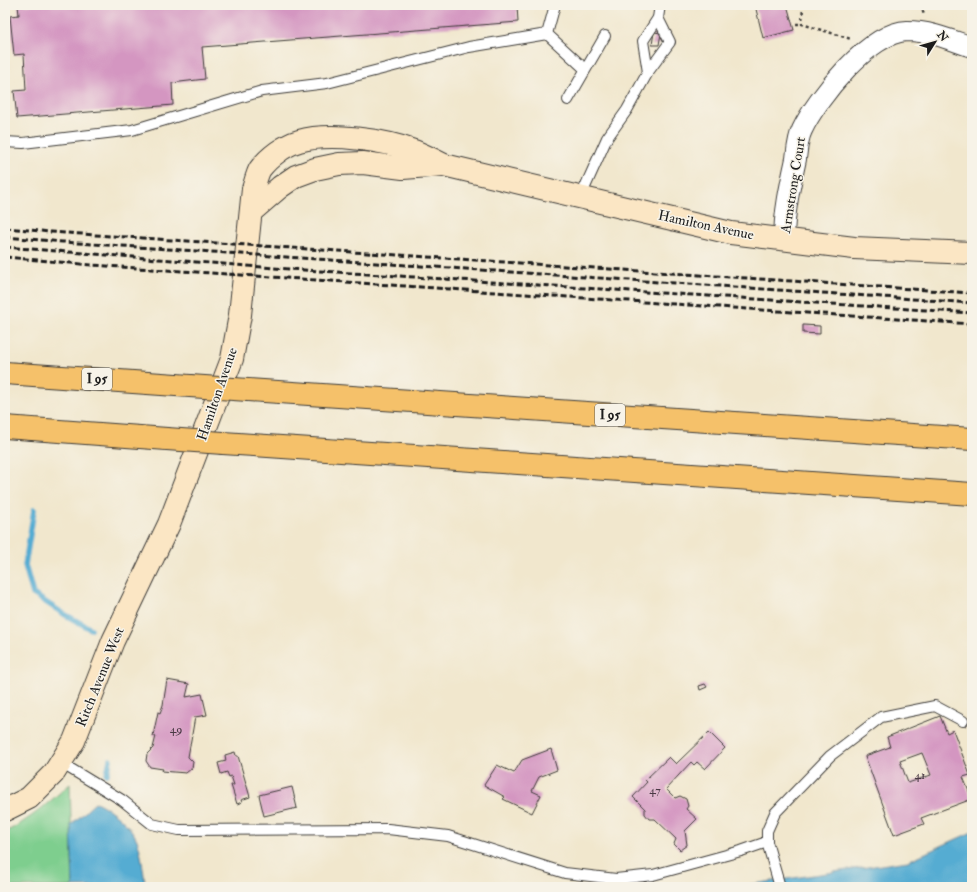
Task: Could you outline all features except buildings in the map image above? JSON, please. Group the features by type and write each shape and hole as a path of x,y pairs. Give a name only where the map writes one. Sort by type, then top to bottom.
{"highway":[{"name":"I 95","path":"5,373 972,439"},
{"path":"5,428 972,494"},
{"path":"920,490 972,499"}],"main road":[{"name":"Hamilton Avenue","path":"169,524 232,359 240,315 253,189 260,169 287,146 300,141 342,138 381,143 413,151 444,165 581,196 731,233 854,248 972,254"},
{"name":"Hamilton Avenue","path":"251,212 296,176 315,169 339,164 364,163 403,168 444,165"},
{"name":"Ritch Avenue West","path":"5,810 29,798 54,773 74,741 113,641 169,524"}],"street":[{"name":"Armstrong Court","path":"784,240 784,221 801,131 816,106 832,84 863,54 884,38 906,31 928,33 972,47"}],"lane":[{"path":"547,34 555,5"},
{"path":"648,72 642,40 658,18 660,5"},
{"path":"581,196 607,138 627,110 648,72 670,42 658,18"},
{"path":"547,34 585,69"},
{"path":"5,142 23,143 132,130 262,91 328,83 469,47 547,34"},
{"path":"568,100 605,36"},
{"path":"780,887 767,842 767,831 776,813 830,756 881,717 935,706 963,721"},
{"path":"61,763 122,800 152,824 179,830 388,829 448,836 565,873 616,879 654,875 741,851 767,842"}],"path":[{"path":"802,24 803,5"},
{"path":"796,24 802,24 850,38 863,54"}],"green space":[{"path":"70,784 73,887 5,887 5,832 31,816"}],"water":[{"path":"96,802 120,818 134,834 140,851 146,887 73,887 71,825"},
{"path":"972,832 972,887 733,887 908,861"}],"waterway":[{"path":"34,510 25,565 33,594 91,629"},
{"path":"107,774 110,760"}],"railway":[{"path":"5,228 972,293"},
{"path":"5,237 972,303"},
{"path":"5,247 274,268 972,313"},
{"path":"5,257 92,265 972,324"}]}
